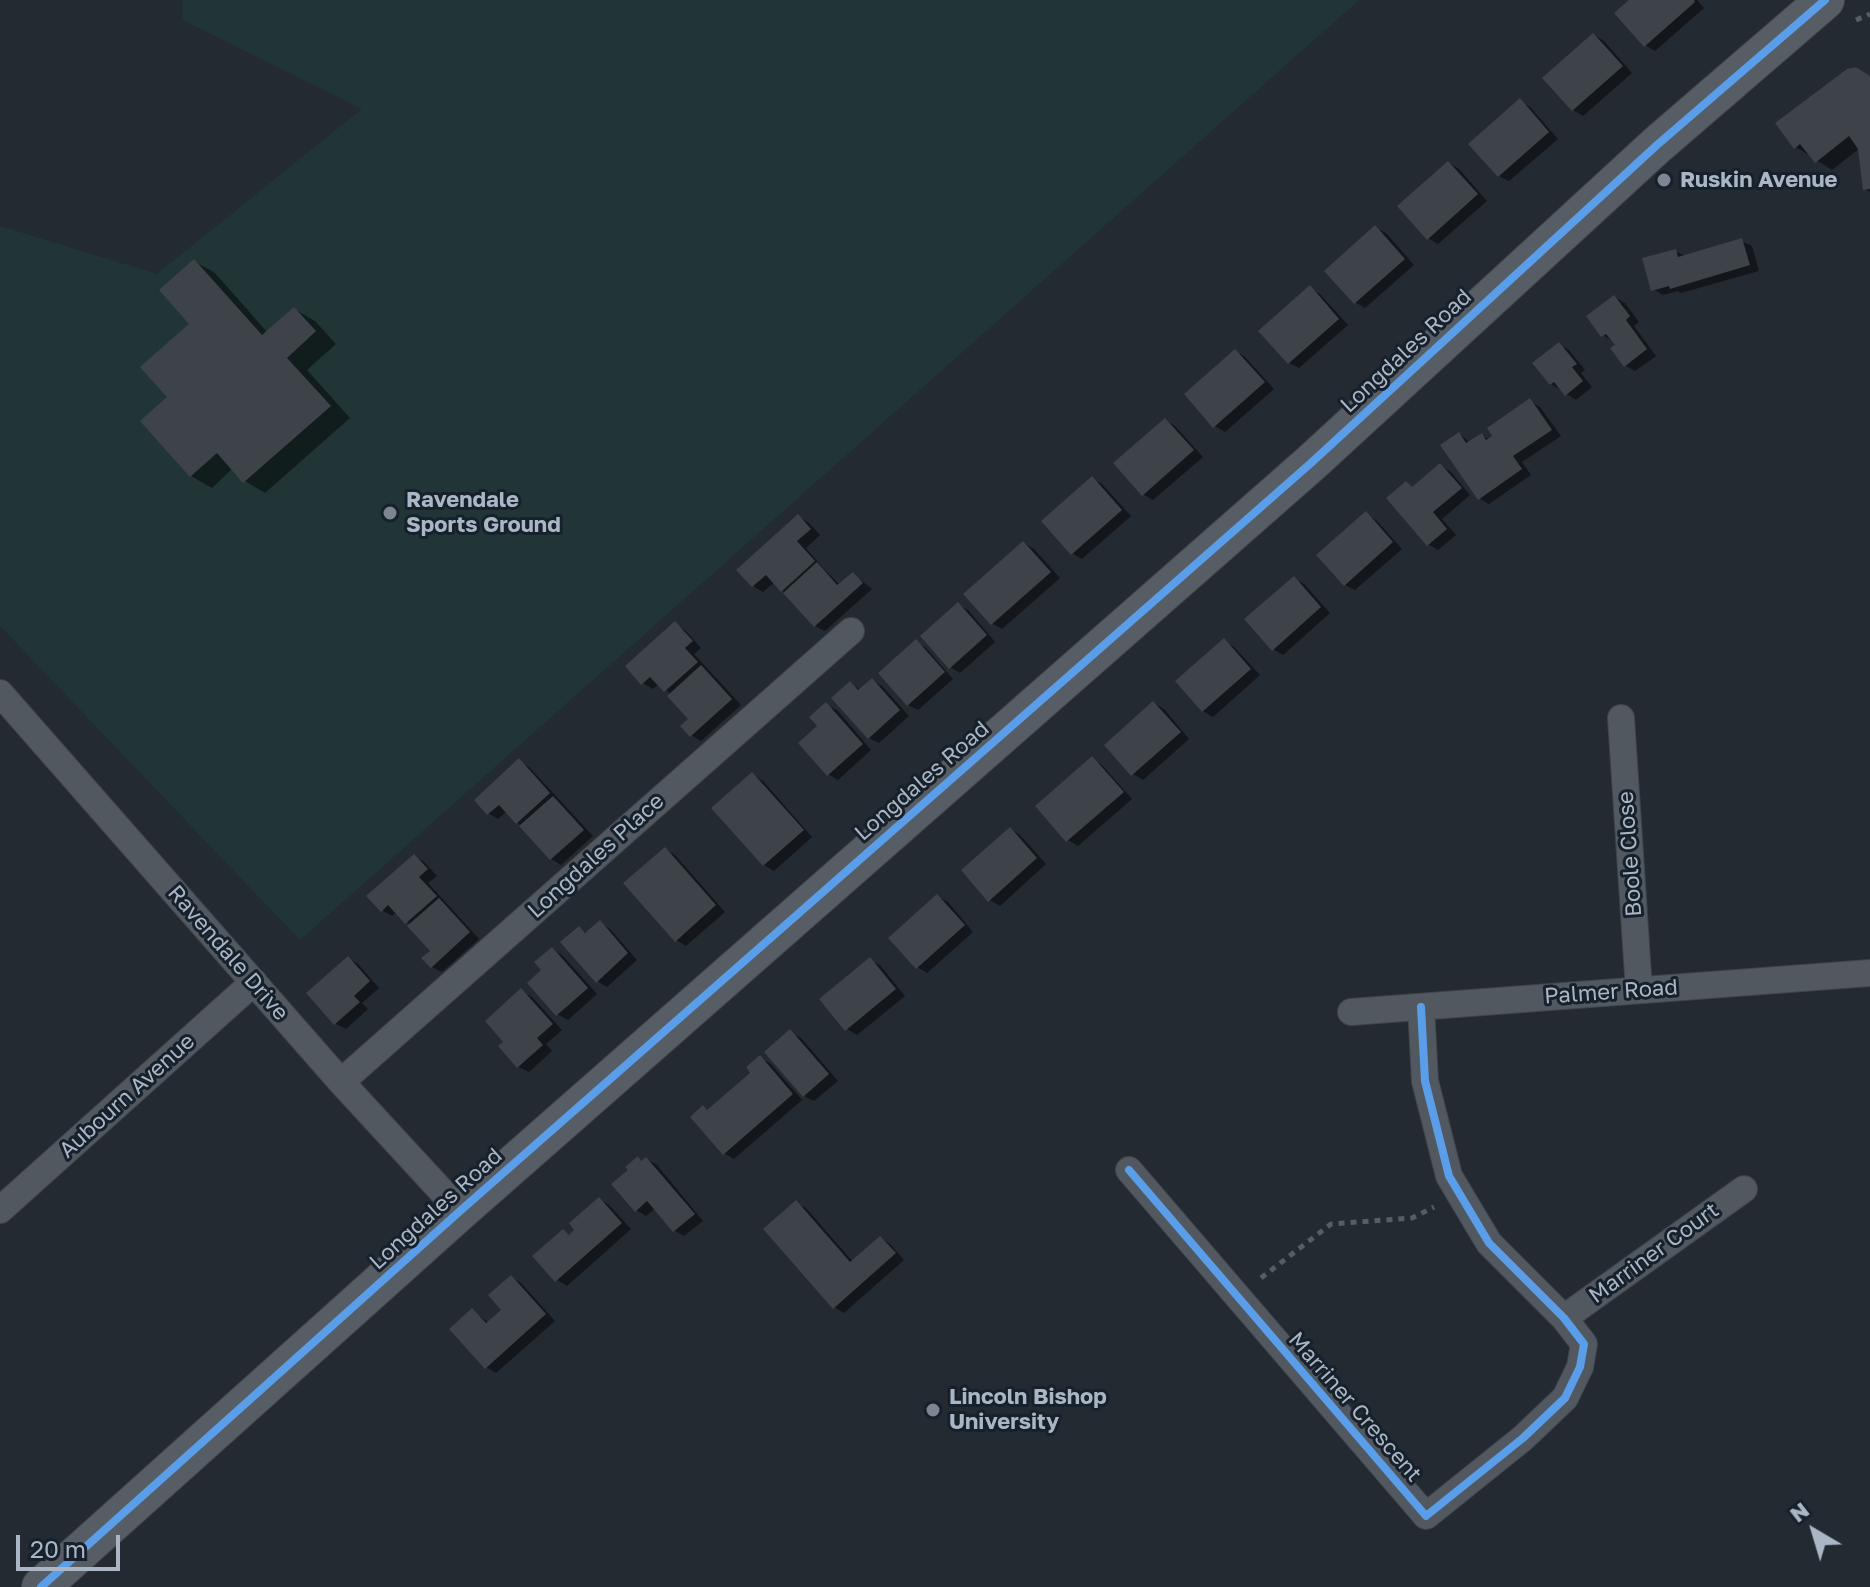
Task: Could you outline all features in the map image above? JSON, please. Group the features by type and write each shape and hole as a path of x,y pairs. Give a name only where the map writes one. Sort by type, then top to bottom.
{"main road":[{"name":"Longdales Road","path":"41,1587 460,1211 1311,463 1657,145 1813,11"}],"street":[{"name":"Longdales Place","path":"341,1082 851,631"},
{"name":"Ravendale Drive","path":"0,693 341,1082 460,1211"},
{"name":"Boole Close","path":"1621,718 1639,990"},
{"name":"Palmer Road","path":"1351,1012 1870,973"},
{"name":"Aubourn Avenue","path":"6,1193 254,982"},
{"name":"Marriner Crescent","path":"1129,1170 1426,1516 1523,1438 1565,1398 1580,1367 1584,1344 1564,1318 1489,1243 1449,1176 1425,1081 1421,1007"},
{"name":"Marriner Court","path":"1564,1318 1744,1189"}],"path":[{"path":"1813,11 1870,11"},
{"path":"1238,1297 1331,1224 1412,1218 1460,1195"}],"green space":[{"name":"Ravendale Sports Ground","path":"182,0 1359,0 300,940 0,626 0,226 157,274 362,109 183,20"}],"building":[{"path":"1629,0 1695,2 1644,47 1614,13"},
{"path":"1593,33 1623,66 1572,111 1542,78"},
{"path":"1856,67 1870,76 1870,189 1863,190 1858,149 1849,136 1815,163 1800,144 1794,149 1775,123 1847,69"},
{"path":"1520,98 1549,132 1498,177 1468,144"},
{"path":"1448,161 1478,194 1427,240 1397,206"},
{"path":"1375,225 1405,259 1354,304 1324,271"},
{"path":"1742,238 1750,265 1670,289 1669,286 1651,291 1642,258 1676,249 1678,257"},
{"path":"194,259 262,335 294,307 316,331 287,358 331,406 243,483 217,453 190,477 140,421 167,397 140,367 189,324 159,290"},
{"path":"1310,285 1339,319 1288,364 1258,331"},
{"path":"1614,295 1630,316 1626,320 1647,349 1624,367 1610,348 1615,345 1606,334 1601,337 1586,316"},
{"path":"1559,342 1577,364 1572,367 1583,381 1565,396 1554,382 1550,385 1532,363"},
{"path":"1235,349 1265,382 1213,428 1184,394"},
{"path":"1530,398 1552,430 1513,456 1522,469 1478,500 1440,445 1459,432 1466,443 1482,433 1486,440 1492,436 1487,428"},
{"path":"1165,418 1194,450 1142,496 1113,463"},
{"path":"1440,463 1462,488 1433,512 1447,529 1427,546 1386,498 1406,481 1412,487"},
{"path":"1092,476 1122,510 1071,555 1041,521"},
{"path":"1366,511 1393,542 1344,586 1316,555"},
{"path":"798,514 811,529 797,541 815,561 781,592 766,575 752,587 736,570"},
{"path":"1023,541 1051,572 991,625 963,594"},
{"path":"817,562 837,585 853,572 863,583 814,627 783,593"},
{"path":"1294,576 1321,607 1272,651 1244,619"},
{"path":"958,602 987,635 949,669 920,636"},
{"path":"675,621 693,641 685,648 698,662 664,692 650,677 641,685 625,666"},
{"path":"1224,638 1251,669 1202,712 1175,681"},
{"path":"916,639 945,672 907,706 878,673"},
{"path":"701,665 732,699 690,737 680,726 688,719 667,696"},
{"path":"872,678 900,710 868,739 831,698 850,681 858,690"},
{"path":"1153,701 1181,732 1131,776 1104,745"},
{"path":"826,702 863,744 827,776 798,743 817,726 809,717"},
{"path":"1092,756 1124,792 1066,842 1035,806"},
{"path":"519,758 550,793 516,824 499,805 487,815 474,800"},
{"path":"752,772 804,830 763,866 711,808"},
{"path":"553,796 584,830 550,860 519,826"},
{"path":"1010,827 1037,858 988,902 961,870"},
{"path":"665,847 716,905 675,942 623,883"},
{"path":"414,854 428,869 419,877 437,896 405,924 388,905 381,912 366,896"},
{"path":"937,894 965,925 916,969 888,938"},
{"path":"439,898 470,932 431,968 421,958 430,951 407,926"},
{"path":"600,920 628,953 596,983 560,942 579,926 585,933"},
{"path":"552,947 588,988 556,1016 527,983 541,970 534,962"},
{"path":"348,956 370,981 354,996 360,1002 334,1025 306,993"},
{"path":"870,957 896,989 845,1031 819,999"},
{"path":"521,988 553,1024 537,1038 543,1045 517,1068 498,1046 503,1042 485,1021"},
{"path":"790,1029 829,1074 803,1097 764,1052"},
{"path":"760,1055 793,1094 723,1155 690,1117 703,1105 707,1110 750,1073 746,1067"},
{"path":"638,1156 641,1161 646,1157 695,1214 673,1232 647,1201 635,1212 611,1184 628,1170 625,1167"},
{"path":"599,1197 622,1223 555,1282 532,1256 563,1229 569,1235 574,1230 569,1223"},
{"path":"796,1200 850,1262 880,1236 896,1253 833,1309 763,1229"},
{"path":"511,1275 546,1314 485,1369 449,1329 472,1308 486,1323 501,1310 488,1295"}],"cycle path":[{"path":"41,1587 460,1211 1311,463 1657,145 1825,0"},
{"path":"1129,1170 1426,1516 1523,1438 1565,1398 1580,1367 1584,1344 1564,1318 1489,1243 1449,1176 1425,1081 1421,1007"}],"place":[{"name":"Ruskin Avenue","path":"1664,180"},
{"name":"Ravendale Sports Ground","path":"390,513"},
{"name":"Lincoln Bishop University","path":"933,1410"}]}
